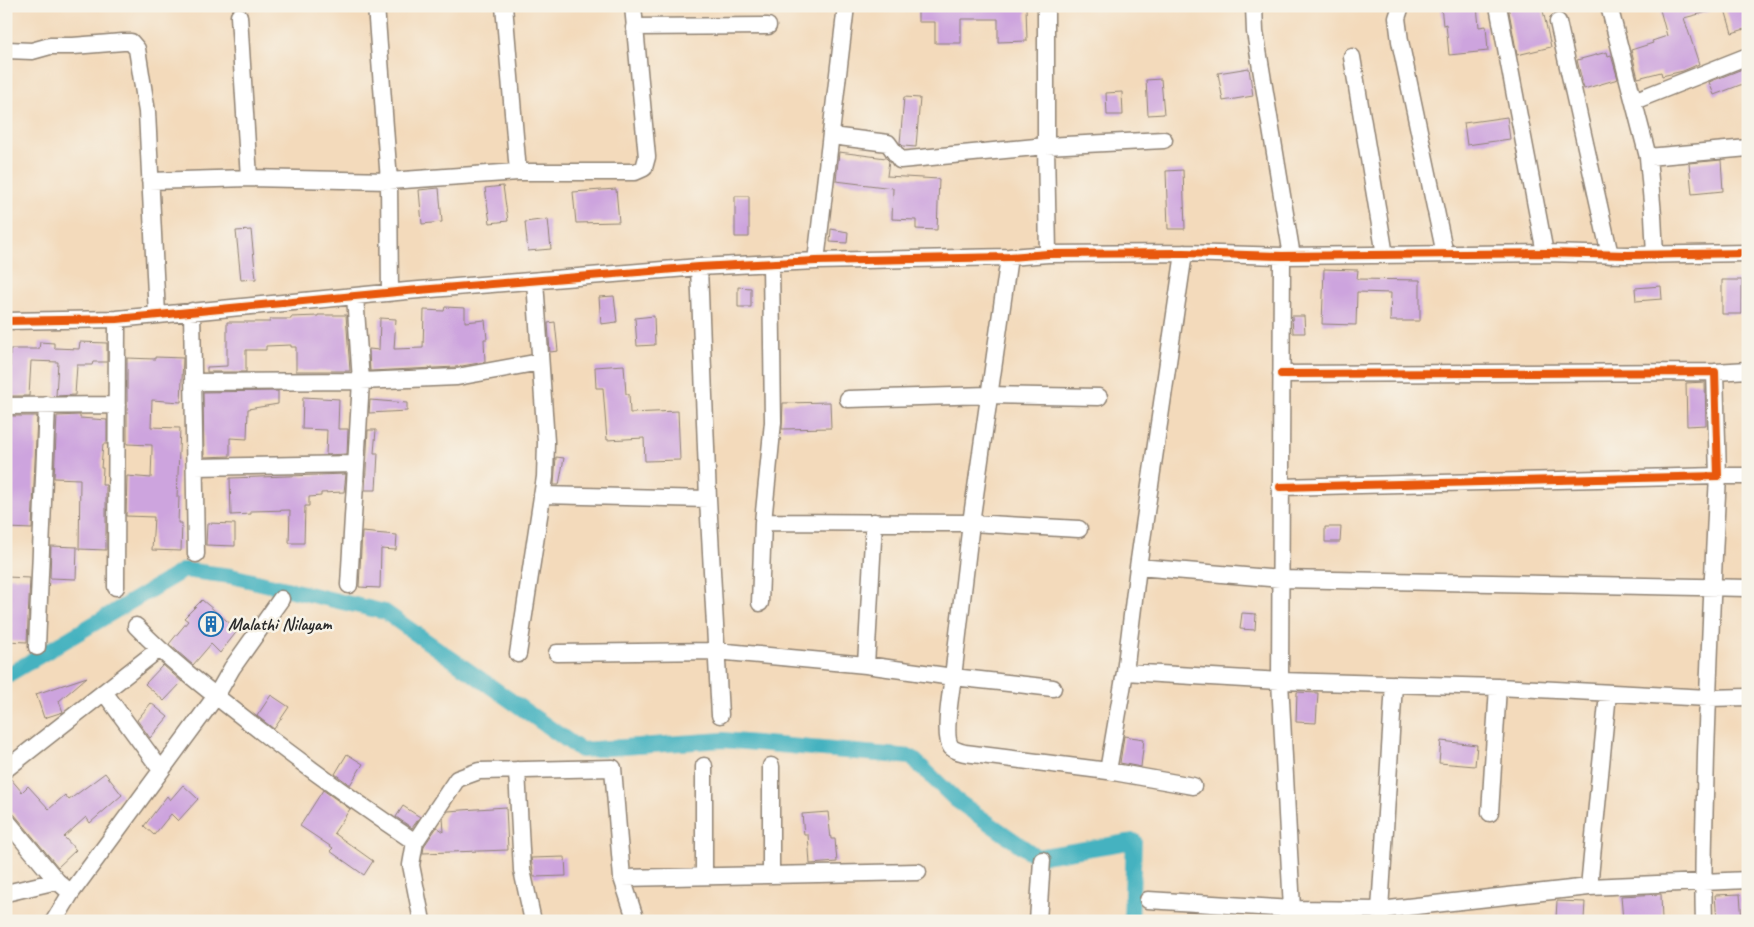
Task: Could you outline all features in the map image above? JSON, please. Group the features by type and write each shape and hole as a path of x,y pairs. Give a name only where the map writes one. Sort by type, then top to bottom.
{"street":[{"path":"376,6 389,181 390,293"},
{"path":"504,6 518,172"},
{"path":"150,181 249,178 389,181 518,172 635,172 644,168 647,157 633,6"},
{"path":"816,261 846,6"},
{"path":"1046,6 1048,254"},
{"path":"1254,6 1255,32 1287,256 1281,374 1280,681 1292,909"},
{"path":"1401,6 1397,18 1400,42 1445,254"},
{"path":"1498,6 1545,253"},
{"path":"1609,6 1648,157 1655,255"},
{"path":"239,16 249,178"},
{"path":"1558,22 1610,255"},
{"path":"634,27 768,26"},
{"path":"6,50 32,51 50,46 131,42 137,49 147,112 157,314"},
{"path":"1634,101 1748,56"},
{"path":"1352,57 1385,255"},
{"path":"831,136 888,143 900,160 1046,146 1164,140"},
{"path":"1648,157 1748,148"},
{"path":"1108,771 1125,672 1138,567 1184,253"},
{"path":"6,321 118,319 355,296 699,267 816,261 1009,257 1048,254 1184,253 1287,256 1748,253"},
{"path":"1009,257 971,523 947,736 951,747 966,753 1108,771 1193,786"},
{"path":"760,603 763,522 773,422 771,264"},
{"path":"699,267 708,499 720,715"},
{"path":"518,654 542,495 546,442 535,281"},
{"path":"350,585 361,380 355,296"},
{"path":"192,311 196,554"},
{"path":"116,587 118,319"},
{"path":"193,382 457,377 540,362"},
{"path":"1281,374 1715,372 1748,370"},
{"path":"1704,921 1702,882 1712,588 1718,476 1715,372"},
{"path":"848,400 989,395 1099,398"},
{"path":"6,406 117,405"},
{"path":"37,647 47,406"},
{"path":"195,467 356,464"},
{"path":"1280,487 1748,476"},
{"path":"542,495 708,499"},
{"path":"763,522 971,523 1079,529"},
{"path":"866,665 874,522"},
{"path":"1138,567 1280,579 1748,588"},
{"path":"54,921 216,696 232,668 281,600"},
{"path":"136,626 158,649 280,746 357,804 415,842"},
{"path":"6,769 158,649"},
{"path":"557,653 716,651 866,665 1053,688"},
{"path":"1125,672 1280,681 1498,687 1708,698 1748,697"},
{"path":"1380,915 1394,684"},
{"path":"1490,813 1498,687"},
{"path":"104,692 161,770"},
{"path":"1589,887 1608,693"},
{"path":"704,766 704,876"},
{"path":"771,766 772,874"},
{"path":"422,921 411,865 415,842 457,779 479,771 613,768 622,878 636,921"},
{"path":"517,770 522,870 533,921"},
{"path":"6,820 57,881 72,894"},
{"path":"1038,921 1042,860"},
{"path":"622,878 918,872"},
{"path":"1148,900 1380,915 1589,887 1748,880"},
{"path":"6,893 57,881"}],"building":[{"path":"918,6 1026,6 1027,41 998,42 998,19 961,19 961,43 935,43 935,22 918,22"},
{"path":"1441,6 1477,6 1479,27 1486,26 1488,51 1449,55 1446,24 1443,25"},
{"path":"1508,6 1542,6 1551,47 1517,55"},
{"path":"1659,6 1711,6 1711,11 1684,18 1699,64 1683,71 1662,76 1661,72 1638,78 1631,50 1667,36"},
{"path":"1724,6 1748,6 1748,28 1732,33"},
{"path":"1607,52 1608,56 1611,55 1618,79 1584,89 1577,60"},
{"path":"1249,68 1253,96 1223,101 1218,73"},
{"path":"1745,68 1748,82 1714,95 1709,82"},
{"path":"1161,79 1164,114 1148,115 1146,80"},
{"path":"1122,92 1123,115 1107,115 1106,93"},
{"path":"904,97 920,98 916,147 903,146 900,143"},
{"path":"1507,117 1510,139 1467,145 1464,123"},
{"path":"839,152 886,158 889,161 887,176 939,179 937,230 916,229 916,220 892,219 893,188 836,181"},
{"path":"1721,160 1723,191 1692,194 1689,163"},
{"path":"1183,170 1185,229 1168,229 1166,171"},
{"path":"503,186 508,221 490,223 485,188"},
{"path":"439,188 442,222 422,224 419,190"},
{"path":"616,189 619,222 576,223 573,192"},
{"path":"735,196 749,196 749,237 735,237"},
{"path":"548,219 551,249 528,251 525,222"},
{"path":"831,229 848,232 847,243 830,242"},
{"path":"251,230 256,279 241,280 236,231"},
{"path":"1324,269 1358,270 1357,279 1420,280 1420,321 1390,321 1391,293 1357,292 1356,325 1322,324"},
{"path":"1722,280 1742,280 1742,314 1722,314"},
{"path":"1661,286 1662,299 1636,301 1635,288"},
{"path":"738,287 751,288 751,307 738,307"},
{"path":"614,296 617,322 601,324 599,297"},
{"path":"445,307 465,308 465,322 485,320 487,339 484,339 485,362 456,367 370,371 369,349 379,350 380,318 396,319 394,349 423,348 424,310 444,311"},
{"path":"346,315 350,371 296,371 296,347 291,347 291,345 266,346 266,350 246,350 246,372 207,372 207,367 227,366 227,322 270,322 270,319 291,319 291,317"},
{"path":"654,316 655,345 637,346 635,318"},
{"path":"1292,316 1304,316 1305,333 1293,333"},
{"path":"555,322 558,351 550,352 548,323"},
{"path":"40,342 54,343 54,348 79,349 80,342 107,343 107,362 77,365 75,395 56,396 58,362 31,361 29,396 6,396 6,374 10,374 10,349 39,349"},
{"path":"155,357 183,358 181,402 152,400 151,427 180,428 177,497 179,497 178,523 182,523 181,551 152,550 154,517 126,516 127,476 151,478 152,449 152,445 127,444 127,358 155,359"},
{"path":"624,365 626,394 629,394 630,413 678,411 680,460 645,461 644,438 607,440 603,388 596,388 595,367"},
{"path":"1705,382 1706,425 1687,426 1686,383"},
{"path":"278,391 278,404 248,409 247,439 230,438 230,456 204,457 203,392"},
{"path":"303,397 339,399 338,429 348,429 347,454 326,455 327,430 302,429"},
{"path":"370,400 407,403 407,411 369,413"},
{"path":"830,402 831,428 782,429 783,403"},
{"path":"80,415 80,418 107,420 107,444 103,444 101,468 103,468 102,485 106,485 106,550 79,549 80,479 54,478 57,416"},
{"path":"10,416 37,416 32,529 8,528 9,505 6,505 6,440 9,440"},
{"path":"368,430 376,430 374,453 378,453 376,490 365,490"},
{"path":"556,457 564,458 559,485 554,485"},
{"path":"346,474 344,492 321,493 321,496 309,497 309,506 305,506 304,543 289,543 290,510 251,511 251,514 231,515 230,478"},
{"path":"207,523 235,524 235,546 206,545"},
{"path":"1325,527 1341,527 1340,542 1325,542"},
{"path":"362,532 397,535 396,550 381,549 380,588 359,587"},
{"path":"51,546 77,547 76,579 50,578"},
{"path":"6,577 30,578 27,642 6,641"},
{"path":"202,600 238,630 220,653 211,644 193,665 169,644 188,621 184,618"},
{"path":"1242,613 1256,614 1255,630 1240,629"},
{"path":"163,665 182,682 164,701 145,684"},
{"path":"87,677 59,701 63,712 44,718 36,694"},
{"path":"1297,692 1318,693 1316,723 1296,722"},
{"path":"271,695 289,707 274,729 257,716"},
{"path":"151,703 168,717 150,738 137,720"},
{"path":"1124,736 1144,739 1141,767 1120,763"},
{"path":"1441,741 1477,745 1475,766 1439,763"},
{"path":"347,754 363,764 350,785 335,774"},
{"path":"105,773 122,795 90,823 86,817 64,837 76,850 58,867 14,814 6,809 6,779 10,778 22,792 28,786 49,809 65,795 69,800"},
{"path":"183,785 198,799 178,821 171,814 154,835 144,826 167,796 170,800"},
{"path":"323,790 350,809 334,833 373,861 364,875 330,851 333,848 300,826"},
{"path":"403,806 420,817 412,828 396,817"},
{"path":"506,807 508,850 423,853 424,846 437,827 444,832 443,818 448,811"},
{"path":"828,812 831,839 835,839 837,862 810,864 808,835 804,835 802,814"},
{"path":"565,857 566,876 534,877 531,858"},
{"path":"1661,894 1662,921 1623,921 1621,896"},
{"path":"1740,894 1742,921 1717,921 1715,895"},
{"path":"1557,901 1585,902 1584,919 1556,918"}],"waterway":[{"path":"6,676 184,570 231,576 385,612 581,750 723,740 911,757 956,800 1037,857 1134,841 1131,921"}],"cycle path":[{"path":"6,321 117,319 407,291 699,267 816,261 1009,257 1048,254 1184,253 1282,256 1748,253"},
{"path":"1280,487 1718,476 1715,372 1281,374"}],"place":[{"name":"Malathi Nilayam","path":"211,624"}]}
